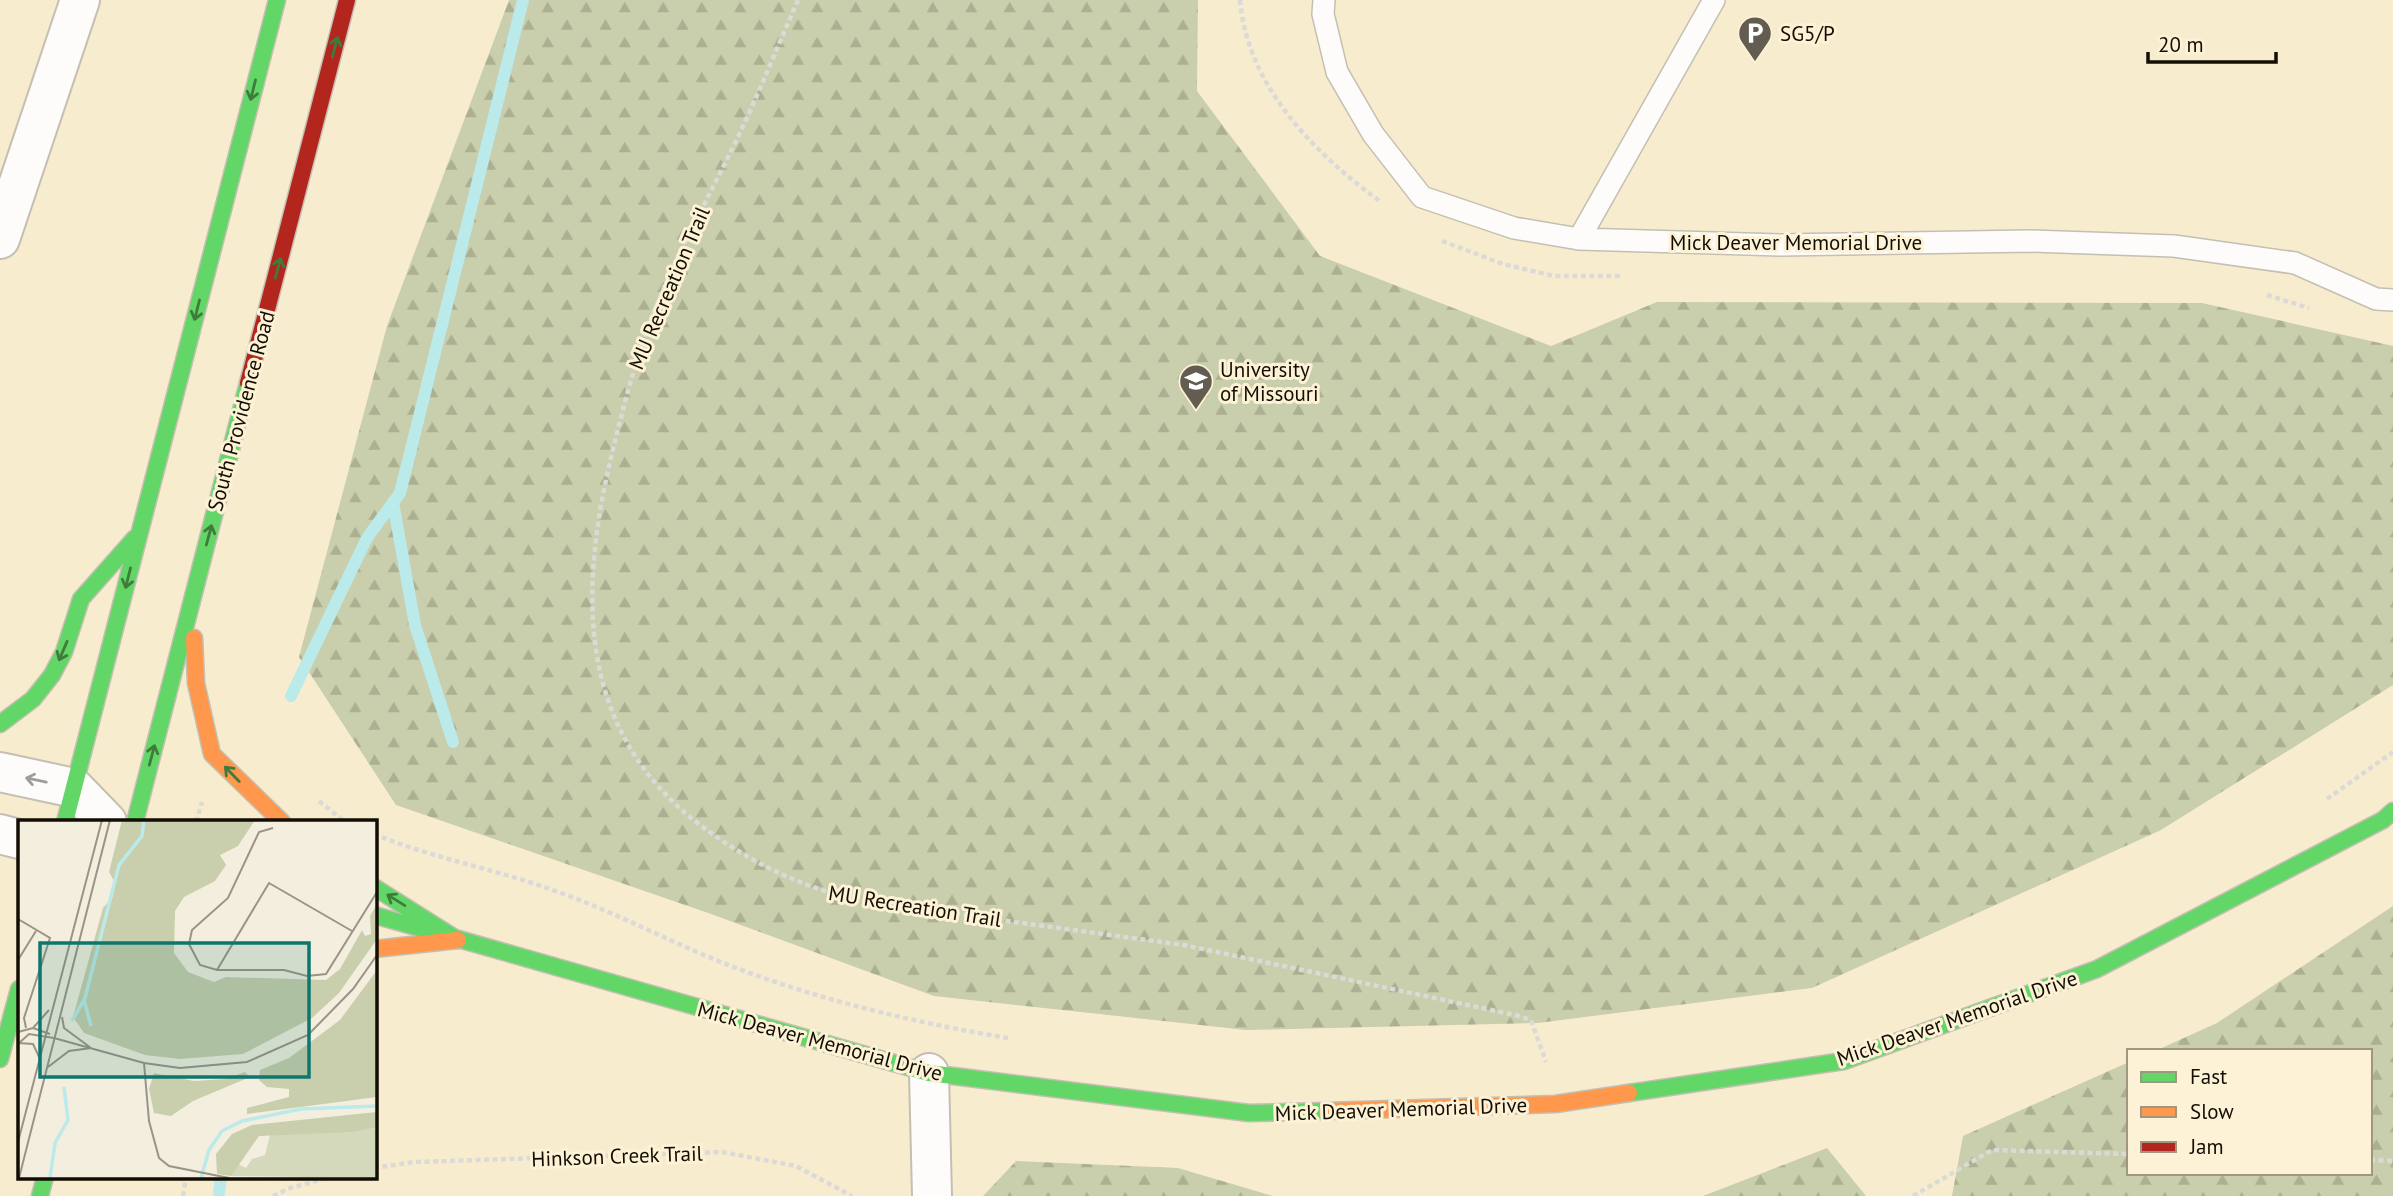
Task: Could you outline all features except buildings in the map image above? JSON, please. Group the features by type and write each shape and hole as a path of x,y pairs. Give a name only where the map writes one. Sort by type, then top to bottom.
{"main road":[{"path":"69,805 276,0"},
{"name":"South Providence Road","path":"135,820 347,0"},
{"path":"0,724 33,699 52,675 64,652 81,599 139,534"},
{"path":"192,600 196,683 212,754 281,820"},
{"name":"Mick Deaver Memorial Drive","path":"376,916 929,1073 1249,1113 1555,1104 1844,1061 2097,969 2383,820 2393,811"},
{"path":"376,888 458,940"},
{"path":"376,949 458,940"},
{"path":"0,1059 18,993"},
{"path":"0,1012 6,1035"},
{"path":"40,1196 45,1178"}],"street":[{"path":"0,239 80,0"},
{"path":"0,772 105,820"},
{"path":"0,834 18,839"},
{"path":"929,1073 932,1196"}],"lane":[{"name":"Mick Deaver Memorial Drive","path":"1324,0 1324,14 1337,72 1373,134 1422,197 1514,228 1579,239 1781,245 2030,241 2174,246 2295,263 2376,299 2393,300"},
{"path":"1579,239 1714,0"}],"path":[{"name":"MU Recreation Trail","path":"798,0 744,123 663,290 630,378 597,520 592,577 592,631 600,682 617,728 640,767 677,807 717,837 763,867 814,890 860,901 1184,945 1531,1020 1541,1039 1555,1104"},
{"path":"2319,805 2393,752"},
{"path":"376,835 416,851 533,882 588,903 731,967 803,990 1013,1039"},
{"path":"1913,1196 1992,1150 2127,1154"},
{"name":"Hinkson Creek Trail","path":"376,1168 415,1162 722,1152 796,1166 852,1196"},
{"path":"2372,1160 2393,1161"},
{"path":"183,1196 186,1178"},
{"path":"273,1196 290,1188 327,1178"}],"shaded area":[{"name":"University of Missouri","path":"0,0 2393,0 2393,1196 0,1196"}],"green space":[{"path":"509,0 1198,0 1197,91 1320,256 1551,346 1657,302 2202,303 2393,346 2393,685 2161,830 1812,988 1538,1023 1246,1030 934,996 711,914 396,805 299,657 387,326"},
{"path":"2393,906 2393,1196 1952,1196 1963,1136 2127,1063 2127,1175 2372,1175 2372,1049 2159,1049 2217,1023"},
{"path":"1827,1148 1866,1196 1703,1196"},
{"path":"1016,1161 1178,1168 1273,1196 983,1196"}],"waterway":[{"path":"291,696 367,538 400,493 523,0"},
{"path":"393,502 415,625 453,742"},
{"path":"219,1193 221,1178"}],"traffic: fast":[{"path":"66,820 277,0"},
{"path":"136,820 248,383"},
{"path":"0,724 33,699 52,675 64,652 81,599 135,538"},
{"path":"1629,1093 1844,1061 2097,969 2383,820 2393,811"},
{"path":"376,888 458,940"},
{"path":"376,916 929,1073 1249,1113 1327,1111"},
{"path":"0,1059 18,993"},
{"path":"40,1196 45,1178"}],"traffic: slow":[{"path":"194,638 196,683 212,754 280,820"},
{"path":"376,949 458,940"},
{"path":"1327,1111 1555,1104 1629,1093"}],"traffic: jam":[{"path":"248,383 347,0"}],"place":[{"name":"SG5/P","path":"1755,63"},
{"name":"University of Missouri","path":"1196,411"}]}
